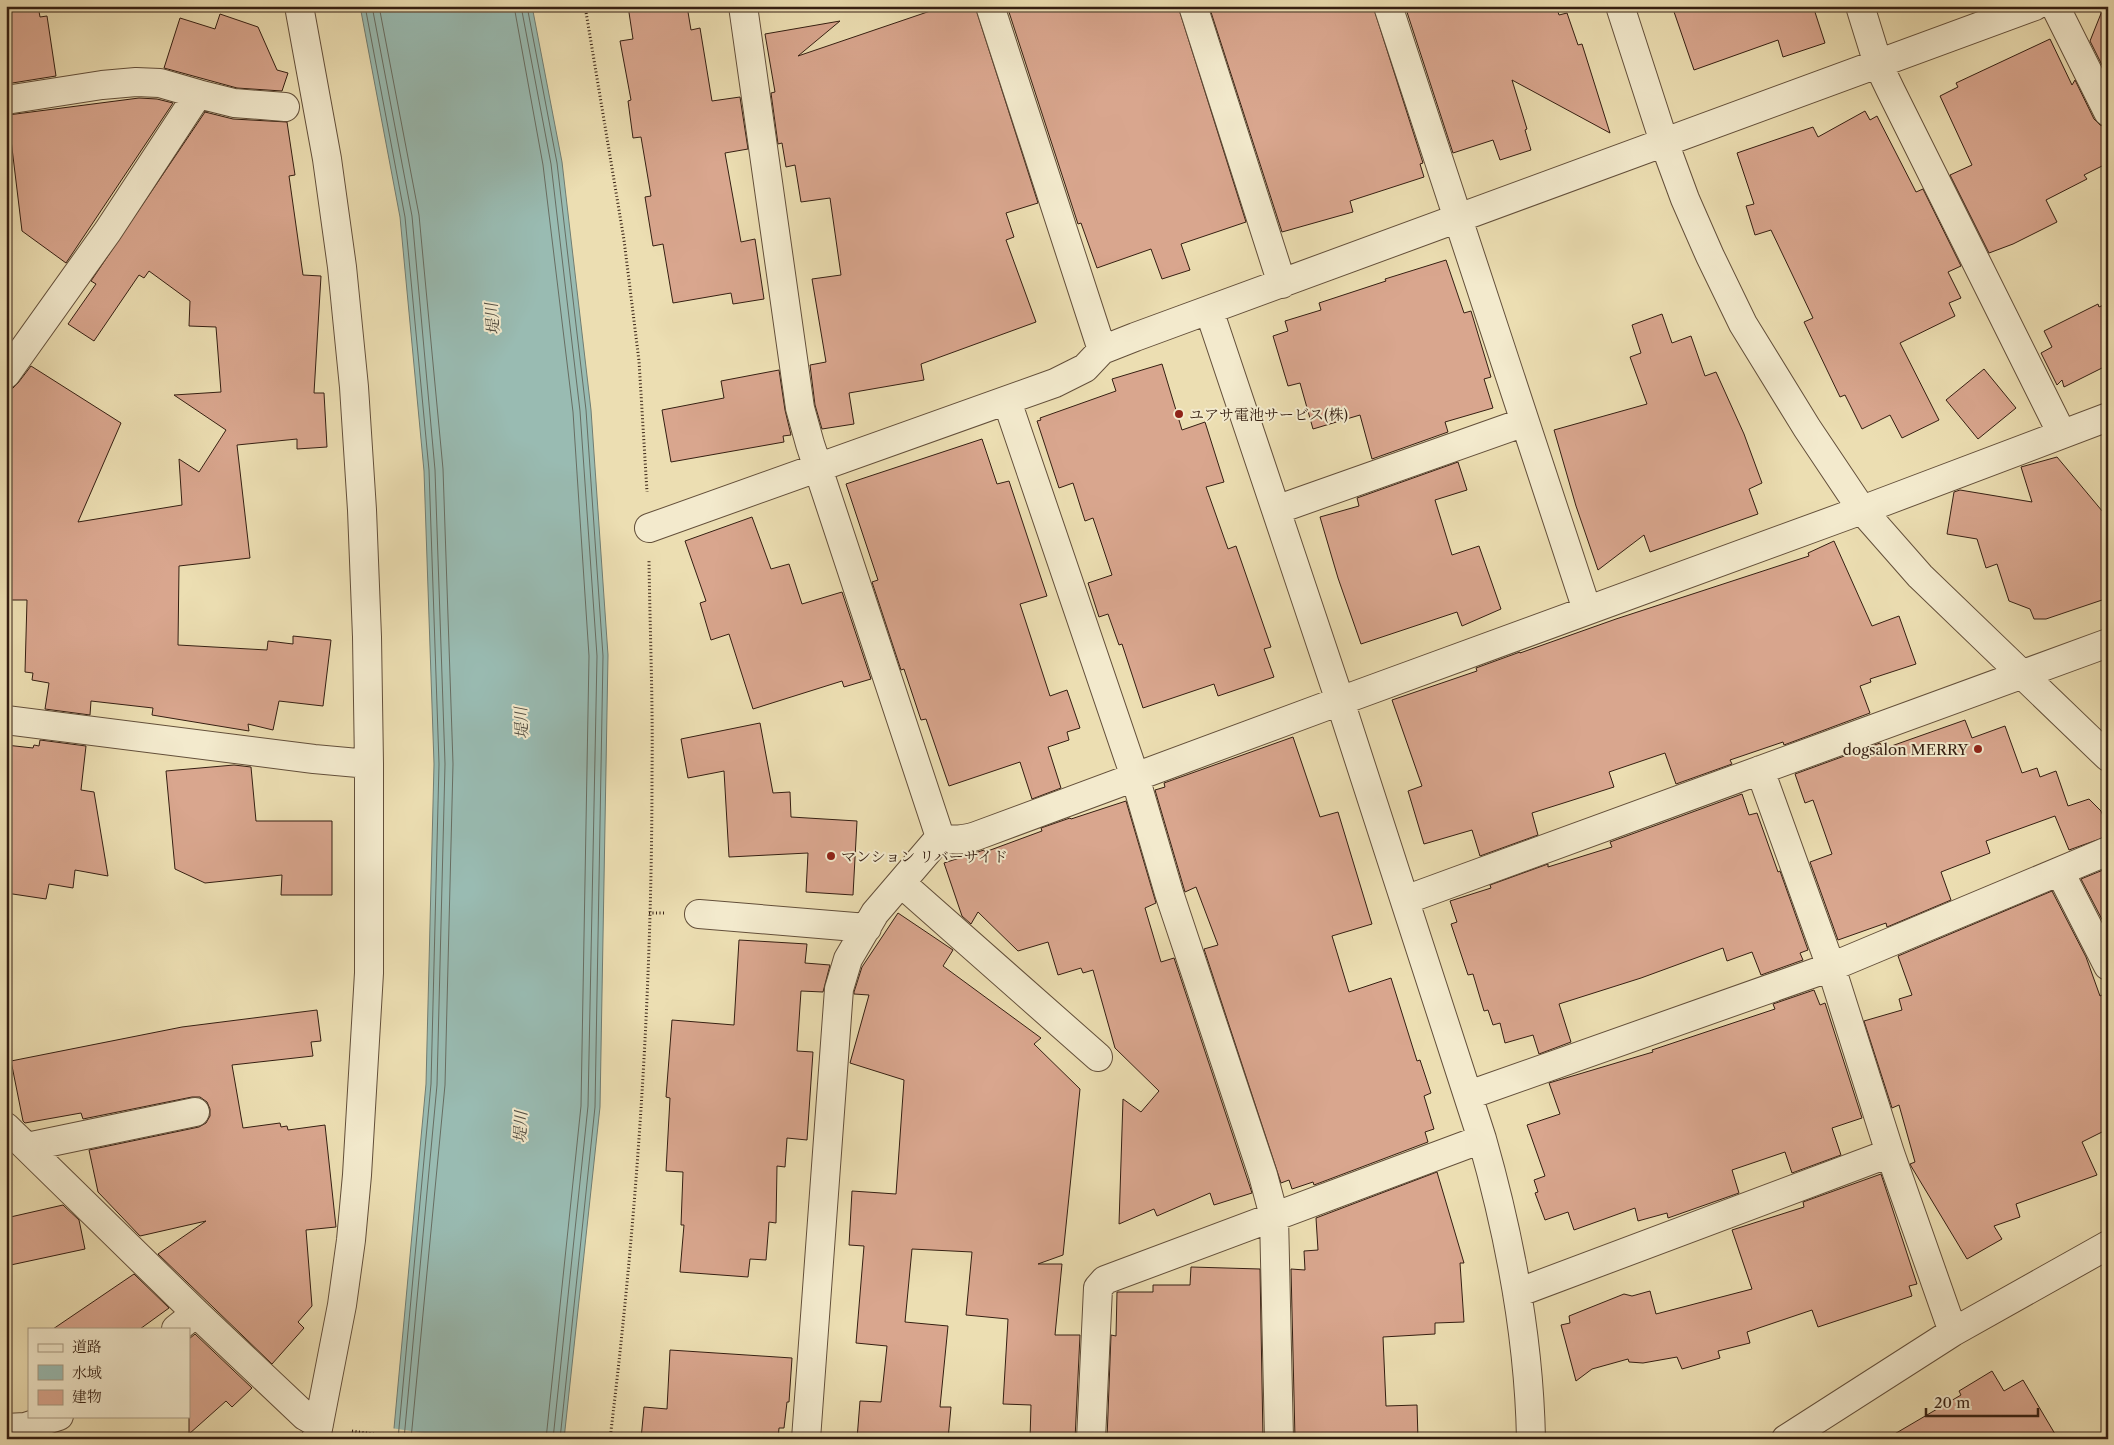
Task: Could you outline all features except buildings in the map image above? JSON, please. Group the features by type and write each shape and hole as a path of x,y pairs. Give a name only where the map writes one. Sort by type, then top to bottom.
{"street":[{"path":"299,6 325,150 342,267 354,388 367,637 369,764 369,973 357,1175 342,1305 318,1432"},
{"path":"743,6 800,408 810,444 940,837"},
{"path":"990,6 1102,350"},
{"path":"1193,6 1282,284"},
{"path":"1388,6 1587,610"},
{"path":"1620,6 1664,142 1685,199 1710,256 1743,324 1807,428 1862,510 1920,576 2108,757"},
{"path":"1860,6 1878,64 2062,434"},
{"path":"649,528 1055,383 1085,368 1102,350 2035,6"},
{"path":"2055,6 2108,112"},
{"path":"6,100 102,85 136,82 160,83 234,103 285,107"},
{"path":"6,374 108,231 198,94"},
{"path":"1209,310 1340,701 1482,1139 1501,1208 1517,1293 1526,1353 1531,1439"},
{"path":"1007,401 1135,777 1169,893 1263,1174 1274,1216 1279,1439"},
{"path":"940,837 949,840 965,839 1862,510 2108,417"},
{"path":"1276,510 1525,422"},
{"path":"1405,900 2108,643"},
{"path":"6,720 305,758 369,764"},
{"path":"1760,770 1831,967 1890,1153 1952,1332"},
{"path":"806,1439 839,989 848,959 875,913 940,837"},
{"path":"1468,1095 1831,967 2108,851"},
{"path":"2060,872 2108,966"},
{"path":"901,884 1098,1058"},
{"path":"699,914 867,928"},
{"path":"27,1147 195,1112"},
{"path":"6,1127 27,1147 186,1321 305,1416 318,1432"},
{"path":"1091,1439 1098,1288 1105,1280 1482,1139"},
{"path":"1517,1293 1890,1153"},
{"path":"1786,1439 1952,1332 2108,1245"},
{"path":"6,1428 25,1427 53,1418"}],"path":[{"path":"585,6 624,240 639,361 649,528 652,774 648,980 632,1236 610,1439"},
{"path":"351,1430 409,1439"}],"water":[{"name":"堤川","path":"360,6 532,6 562,162 591,410 608,655 600,1107 564,1439 393,1439 426,1084 434,764 424,471 400,217"}],"pier":[{"path":"391,1428 464,1439 390,1439"}],"place":[{"name":"ユアサ電池サービス(株)","path":"1179,414"},
{"name":"dogsalon MERRY","path":"1978,749"},
{"name":"マンション リバーサイド","path":"831,856"}]}
